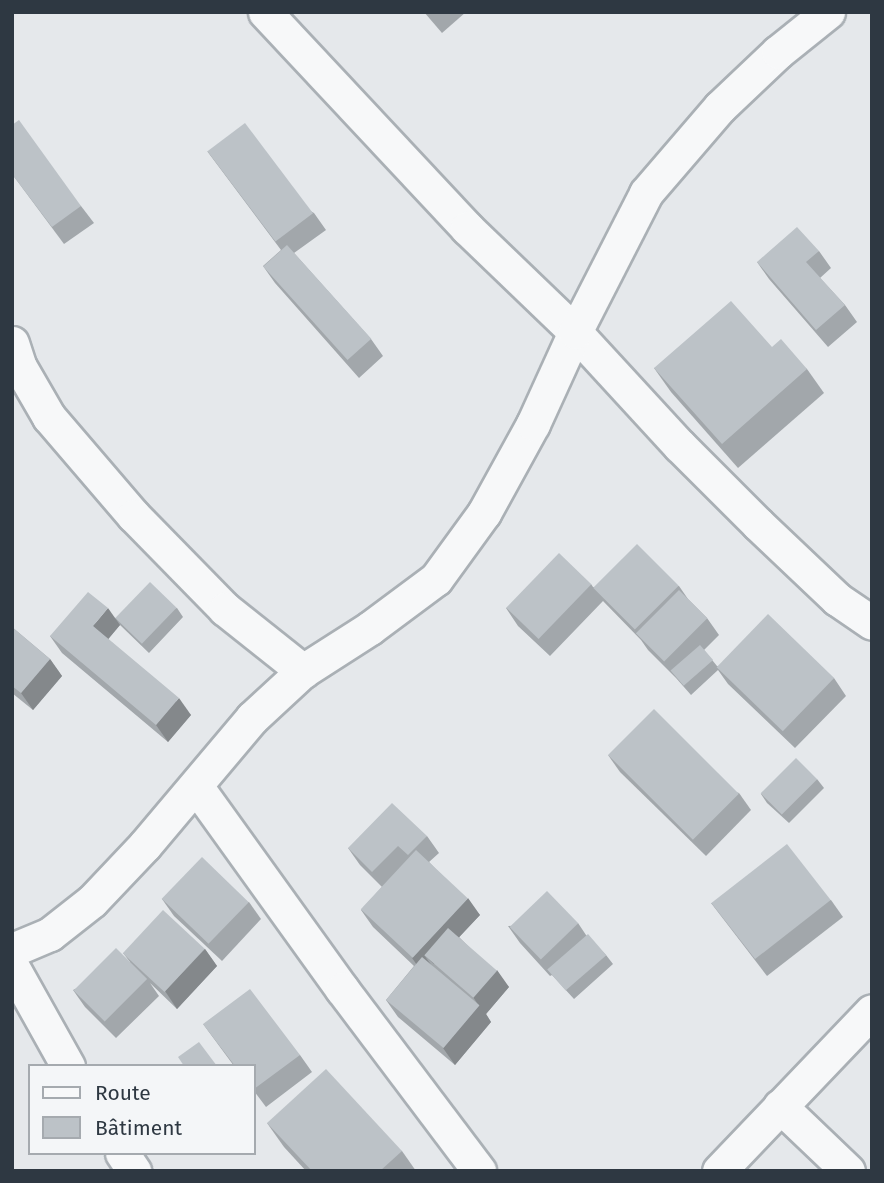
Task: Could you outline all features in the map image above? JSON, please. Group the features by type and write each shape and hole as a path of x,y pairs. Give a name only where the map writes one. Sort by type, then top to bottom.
{"street":[{"path":"265,12 467,228 575,332 679,445 837,599 872,622"},
{"path":"12,950 50,934 92,901 196,786 252,718 303,671 370,628 436,579 484,513 533,424 575,332 646,193 720,107 778,52 828,12"},
{"path":"12,343 20,368 48,417 134,516 225,609 303,671"},
{"path":"196,786 342,989 479,1171"},
{"path":"12,966 67,1064"},
{"path":"719,1171 872,1011"},
{"path":"780,1106 848,1171"},
{"path":"123,1155 134,1171"}],"building":[{"path":"19,120 81,206 52,227 12,174 12,125"},
{"path":"245,123 313,213 275,242 207,151"},
{"path":"797,227 819,251 806,262 845,305 816,330 757,262"},
{"path":"287,245 371,339 348,360 263,266"},
{"path":"731,301 772,347 781,339 807,369 722,444 654,368"},
{"path":"637,544 679,586 635,630 593,588"},
{"path":"559,553 591,584 539,639 506,608"},
{"path":"150,582 177,608 142,644 115,618"},
{"path":"679,590 707,618 664,661 636,633"},
{"path":"88,592 108,608 93,626 179,698 156,725 50,636"},
{"path":"768,614 834,678 783,731 717,667"},
{"path":"12,627 50,659 21,693 12,686"},
{"path":"700,645 713,660 684,686 671,671"},
{"path":"654,709 739,794 693,840 608,755"},
{"path":"796,758 817,779 782,815 761,793"},
{"path":"392,803 427,836 408,855 398,846 372,872 348,848"},
{"path":"787,844 831,900 755,959 711,903"},
{"path":"416,850 468,898 413,958 361,909"},
{"path":"202,857 249,902 208,944 162,899"},
{"path":"547,891 578,923 541,959 510,927"},
{"path":"163,910 205,949 164,992 123,953"},
{"path":"448,928 497,971 473,998 424,955"},
{"path":"588,934 606,955 566,991 547,969"},
{"path":"116,948 147,979 105,1022 74,990"},
{"path":"422,957 479,1005 443,1048 386,1000"},
{"path":"250,989 300,1055 256,1088 256,1064 233,1064 203,1024"},
{"path":"199,1042 216,1064 183,1064 178,1057"},
{"path":"326,1069 402,1151 380,1171 312,1171 267,1123"}]}
